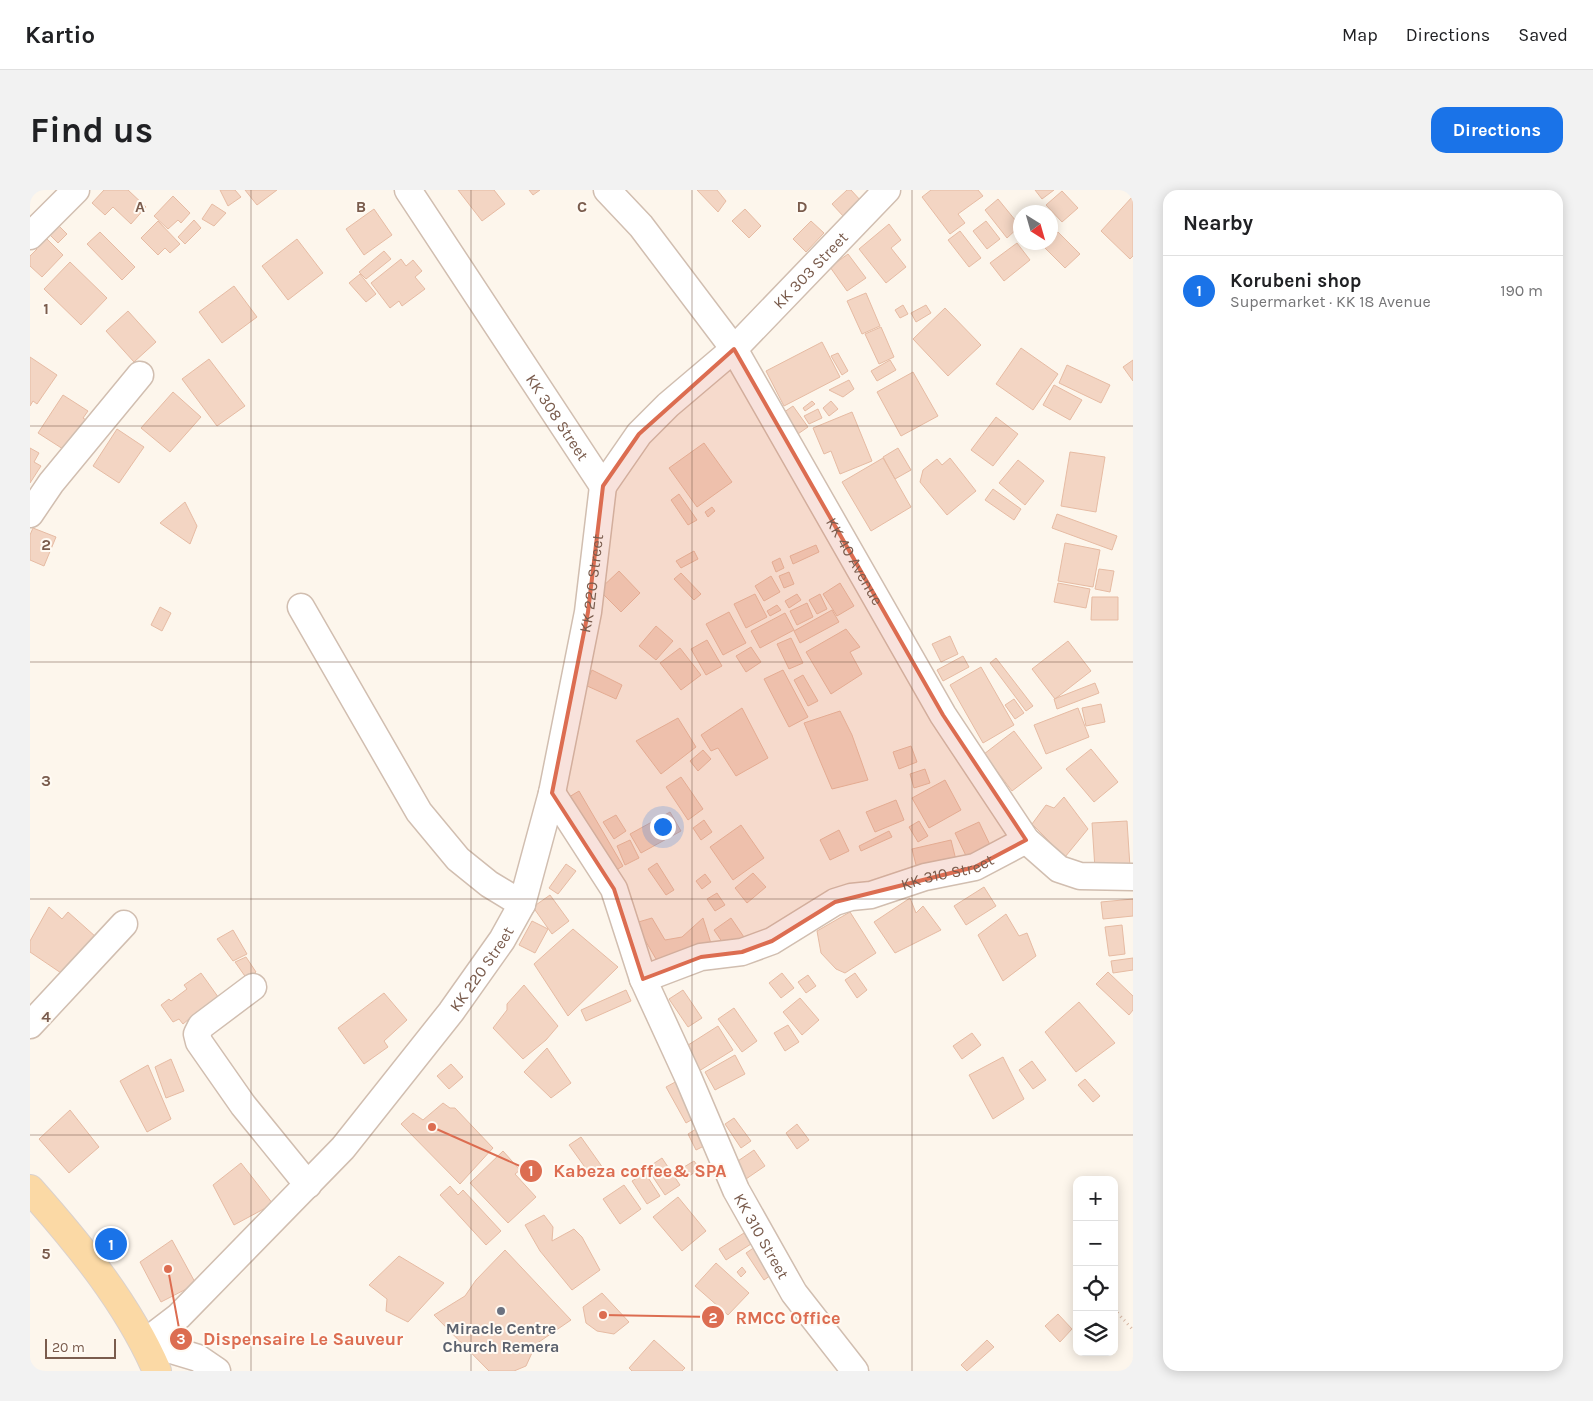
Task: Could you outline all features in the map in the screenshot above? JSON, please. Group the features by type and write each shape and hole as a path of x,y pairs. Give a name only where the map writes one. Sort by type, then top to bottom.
{"main road":[{"path":"30,1189 109,1286 145,1342 158,1371"}],"street":[{"path":"30,236 76,190"},
{"name":"KK 308 Street","path":"408,190 603,486"},
{"name":"KK 40 Avenue","path":"607,190 641,226 734,349 943,715 1026,840 1059,869 1080,876 1133,877"},
{"name":"KK 303 Street","path":"734,349 886,190"},
{"path":"603,486 639,434 668,405 734,349"},
{"path":"30,514 51,483 140,375"},
{"name":"KK 220 Street","path":"145,1342 179,1316 343,1148 451,1012 502,940 522,904 552,793 588,612 603,486"},
{"path":"301,607 420,812 458,859 488,884 522,904"},
{"name":"KK 310 Street","path":"552,793 614,889 643,980 736,1190 794,1293 855,1371"},
{"name":"KK 310 Street","path":"643,980 701,957 742,952 772,941 835,902 851,897 871,895 925,877 975,867 1026,840"},
{"path":"30,1025 124,924"},
{"path":"253,987 201,1026 197,1034 199,1042 243,1105 308,1185"},
{"path":"145,1342 198,1358 217,1371"}],"path":[{"path":"1116,1311 1133,1330"}],"highlighted area":[{"path":"734,349 943,715 1026,840 975,867 835,902 772,941 742,952 701,957 643,979 614,889 552,793 588,612 603,486 639,434"}],"building":[{"path":"104,190 128,190 146,207 131,224 113,207 105,215 92,203"},
{"path":"220,190 235,190 241,197 228,206"},
{"path":"245,190 277,190 257,205"},
{"path":"458,190 494,190 505,204 482,221"},
{"path":"529,190 540,190 533,195"},
{"path":"697,190 717,190 726,201 718,212"},
{"path":"847,190 851,190 861,201 844,217 832,204"},
{"path":"931,190 978,190 983,196 958,214 965,223 950,234 922,197"},
{"path":"1035,190 1054,190 1042,199"},
{"path":"1062,191 1078,208 1062,222 1058,218 1058,205 1046,205"},
{"path":"173,196 190,213 181,223 178,220 168,229 154,216"},
{"path":"1133,196 1133,256 1130,259 1101,231"},
{"path":"998,199 1013,217 1013,232 1007,238 985,210"},
{"path":"212,204 226,213 214,226 202,219"},
{"path":"374,209 392,235 364,255 346,229"},
{"path":"745,209 761,226 749,238 732,221"},
{"path":"194,220 201,228 185,244 178,237"},
{"path":"158,221 180,244 170,253 165,248 158,255 141,238"},
{"path":"811,221 824,233 806,252 793,239"},
{"path":"986,221 1000,239 987,249 973,231"},
{"path":"57,224 67,234 58,243 48,233"},
{"path":"889,224 901,240 891,248 906,267 886,283 859,249"},
{"path":"960,231 981,258 969,267 948,240"},
{"path":"100,232 135,267 122,280 87,244"},
{"path":"1058,232 1080,254 1065,268 1047,250 1058,250"},
{"path":"44,236 63,255 42,277 30,266 30,256 37,249 34,246"},
{"path":"297,239 323,273 288,300 262,266"},
{"path":"1013,246 1013,250 1022,250 1030,260 1004,281 990,263"},
{"path":"384,251 391,259 366,279 359,272"},
{"path":"848,254 866,278 847,291 830,267"},
{"path":"401,259 406,266 413,260 422,271 415,277 425,289 402,306 399,301 390,308 371,283"},
{"path":"70,262 107,298 81,325 44,289"},
{"path":"360,274 376,294 366,302 349,283"},
{"path":"234,286 257,317 222,343 199,312"},
{"path":"866,293 880,326 862,334 847,301"},
{"path":"903,305 908,314 900,318 895,310"},
{"path":"926,305 931,313 916,322 911,313"},
{"path":"945,308 981,345 948,376 913,339"},
{"path":"128,311 156,342 134,362 106,331"},
{"path":"881,327 894,357 879,364 865,334"},
{"path":"822,342 840,377 784,406 766,371"},
{"path":"1021,348 1058,374 1033,410 996,384"},
{"path":"838,353 848,371 842,375 831,356"},
{"path":"30,357 57,375 37,404 33,401 30,406"},
{"path":"209,359 245,406 217,426 182,379"},
{"path":"890,360 896,370 877,381 871,371"},
{"path":"1133,360 1133,381 1123,367"},
{"path":"1067,365 1110,385 1101,403 1059,383"},
{"path":"913,372 938,416 901,436 877,392"},
{"path":"849,380 854,389 843,397 829,390"},
{"path":"1054,385 1082,400 1070,420 1043,405"},
{"path":"173,392 201,417 170,452 141,428"},
{"path":"63,395 88,411 83,418 91,423 75,447 68,442 63,449 38,433"},
{"path":"812,401 815,404 805,411 803,408"},
{"path":"831,401 838,409 829,416 823,408"},
{"path":"793,406 808,427 792,438 777,417"},
{"path":"818,409 822,418 809,424 804,416"},
{"path":"852,412 872,461 840,474 831,451 824,454 813,428"},
{"path":"996,417 1018,434 993,466 971,450"},
{"path":"117,429 144,447 119,483 93,466"},
{"path":"704,443 732,482 697,507 669,468"},
{"path":"30,448 39,453 34,462 41,466 30,483"},
{"path":"898,448 911,470 895,479 883,457"},
{"path":"1070,452 1105,457 1096,512 1061,506"},
{"path":"883,458 911,507 871,531 842,482"},
{"path":"950,458 976,491 947,515 920,482 923,470 937,459 942,465"},
{"path":"1018,460 1044,481 1025,505 999,483"},
{"path":"993,489 1021,509 1014,520 985,500"},
{"path":"679,494 697,520 688,525 671,500"},
{"path":"185,502 197,526 190,544 160,523"},
{"path":"712,507 715,511 708,517 705,512"},
{"path":"1057,514 1117,536 1112,550 1052,528"},
{"path":"33,528 56,537 44,566 30,560 30,535"},
{"path":"1065,543 1100,550 1093,587 1058,581"},
{"path":"816,545 819,552 793,564 790,556"},
{"path":"694,551 698,559 681,568 676,561"},
{"path":"780,558 784,568 776,572 772,562"},
{"path":"1099,569 1114,571 1110,592 1095,589"},
{"path":"619,571 640,593 621,612 599,590"},
{"path":"789,572 794,584 784,588 779,576"},
{"path":"681,573 701,594 694,600 674,579"},
{"path":"771,576 780,592 764,601 755,586"},
{"path":"840,583 854,606 837,616 823,594"},
{"path":"1058,583 1090,589 1086,608 1054,602"},
{"path":"755,594 767,617 746,628 734,604"},
{"path":"797,594 801,600 789,608 785,601"},
{"path":"820,594 827,609 817,614 809,600"},
{"path":"1092,597 1118,597 1118,620 1091,620"},
{"path":"807,603 813,617 797,625 790,611"},
{"path":"777,605 781,610 770,616 767,611"},
{"path":"160,607 171,613 162,631 151,625"},
{"path":"832,610 839,622 800,643 794,631"},
{"path":"729,612 746,643 723,655 706,624"},
{"path":"785,613 794,630 760,648 751,631"},
{"path":"656,626 673,641 656,660 639,646"},
{"path":"846,629 860,647 850,652 862,674 831,694 806,652"},
{"path":"950,636 958,654 941,662 932,644"},
{"path":"791,638 803,663 789,669 777,644"},
{"path":"707,640 722,666 706,675 691,649"},
{"path":"1068,641 1091,671 1055,699 1032,669"},
{"path":"751,647 761,662 746,672 736,656"},
{"path":"680,648 701,675 681,690 660,663"},
{"path":"963,656 969,667 943,681 937,670"},
{"path":"996,658 1033,706 1026,711 990,663"},
{"path":"981,667 1014,725 983,743 950,685"},
{"path":"592,670 622,685 616,699 585,685"},
{"path":"783,670 808,717 789,727 764,679"},
{"path":"803,675 818,701 808,706 794,680"},
{"path":"1095,683 1099,693 1057,709 1054,699"},
{"path":"1014,699 1024,713 1015,719 1005,705"},
{"path":"1101,704 1105,722 1086,726 1082,708"},
{"path":"742,708 768,758 736,776 718,748 711,751 701,735"},
{"path":"1078,708 1089,737 1046,754 1034,725"},
{"path":"840,711 852,735 868,780 832,789 804,723"},
{"path":"678,718 696,747 661,774 636,741"},
{"path":"1014,731 1042,768 1012,791 984,754"},
{"path":"911,746 917,762 899,769 893,752"},
{"path":"1091,749 1118,782 1094,802 1066,769"},
{"path":"703,750 711,759 698,771 690,761"},
{"path":"925,769 930,783 914,788 910,774"},
{"path":"681,777 703,809 688,820 666,787"},
{"path":"945,780 961,810 929,828 912,798"},
{"path":"579,791 623,866 613,872 569,797"},
{"path":"1064,797 1088,829 1065,857 1032,824 1046,805 1054,808"},
{"path":"896,800 904,820 875,832 866,812"},
{"path":"670,812 681,831 641,853 630,834"},
{"path":"616,815 626,831 614,839 603,822"},
{"path":"704,820 712,832 701,840 693,828"},
{"path":"919,821 928,836 918,842 909,827"},
{"path":"1127,821 1130,867 1095,869 1092,823"},
{"path":"979,822 993,851 969,862 955,833"},
{"path":"741,825 764,858 733,880 710,847"},
{"path":"839,830 849,851 830,860 820,840"},
{"path":"889,831 892,837 861,851 859,846"},
{"path":"630,840 639,858 625,865 617,846"},
{"path":"951,840 957,864 918,873 912,849"},
{"path":"657,863 674,890 666,895 648,869"},
{"path":"566,864 576,871 558,894 549,888"},
{"path":"753,873 766,887 747,903 735,888"},
{"path":"705,874 711,882 702,889 696,881"},
{"path":"984,887 996,906 966,925 954,906"},
{"path":"717,893 725,905 715,911 707,899"},
{"path":"550,895 569,921 552,934 533,907"},
{"path":"910,898 916,913 923,906 941,930 895,953 874,922"},
{"path":"1133,899 1133,916 1103,919 1101,902"},
{"path":"49,907 62,919 68,912 96,937 64,975 30,952 30,941"},
{"path":"850,912 876,953 845,973 836,969 821,953 817,931"},
{"path":"1006,914 1019,936 1027,933 1036,956 1003,981 978,935"},
{"path":"652,918 665,940 682,937 703,918 714,953 656,959 635,923"},
{"path":"731,918 746,940 729,952 714,930"},
{"path":"532,921 548,929 535,953 519,945"},
{"path":"1122,925 1125,954 1109,956 1105,927"},
{"path":"573,929 618,967 568,1016 534,964"},
{"path":"233,930 247,954 233,961 217,939"},
{"path":"246,957 256,972 247,979 235,962"},
{"path":"1133,958 1133,970 1113,973 1111,961"},
{"path":"1108,972 1133,996 1133,1010 1129,1015 1096,984"},
{"path":"201,973 221,1001 195,1014 183,1024 179,1019 173,1022 161,1005 169,999 171,1001 187,989 184,985"},
{"path":"782,973 794,988 781,998 769,983"},
{"path":"855,973 867,990 857,998 845,980"},
{"path":"808,975 816,986 806,993 798,982"},
{"path":"524,985 558,1026 546,1040 523,1059 493,1028 507,1010 507,1004"},
{"path":"626,990 631,1001 586,1021 581,1010"},
{"path":"683,990 702,1018 688,1027 669,999"},
{"path":"384,993 407,1020 384,1041 388,1047 364,1064 338,1028"},
{"path":"800,998 819,1020 802,1035 783,1012"},
{"path":"1079,1002 1115,1043 1076,1072 1045,1032"},
{"path":"734,1008 757,1041 742,1052 718,1019"},
{"path":"788,1025 799,1042 785,1051 774,1033"},
{"path":"718,1026 733,1050 699,1071 685,1047"},
{"path":"972,1033 981,1045 962,1059 953,1046"},
{"path":"547,1048 571,1083 551,1098 524,1072"},
{"path":"735,1055 745,1074 715,1090 705,1072"},
{"path":"1003,1057 1024,1099 993,1119 969,1075"},
{"path":"171,1059 184,1091 166,1098 155,1067"},
{"path":"1032,1061 1046,1080 1033,1089 1019,1070"},
{"path":"451,1064 463,1077 449,1089 437,1076"},
{"path":"148,1065 171,1119 147,1132 120,1081"},
{"path":"1085,1079 1100,1096 1093,1102 1078,1085"},
{"path":"679,1080 698,1116 686,1123 666,1087"},
{"path":"443,1103 450,1108 455,1108 493,1148 460,1184 401,1124 413,1113 423,1120"},
{"path":"70,1110 99,1147 69,1173 39,1139"},
{"path":"734,1118 751,1141 741,1148 725,1124"},
{"path":"797,1124 809,1140 797,1149 786,1133"},
{"path":"696,1129 704,1146 696,1150 688,1134"},
{"path":"581,1137 603,1168 592,1177 569,1145"},
{"path":"754,1150 765,1166 746,1179 735,1163"},
{"path":"503,1151 520,1170 515,1174 536,1197 508,1223 470,1183"},
{"path":"662,1158 680,1185 665,1195 647,1168"},
{"path":"694,1161 700,1169 684,1179 679,1170"},
{"path":"241,1163 273,1204 234,1225 213,1185"},
{"path":"645,1173 660,1196 647,1204 632,1181"},
{"path":"624,1185 641,1209 620,1224 603,1199"},
{"path":"450,1186 458,1195 463,1190 501,1231 486,1245 440,1195"},
{"path":"678,1197 706,1231 682,1251 653,1217"},
{"path":"544,1215 553,1227 552,1241 574,1229 582,1237 600,1270 572,1290 540,1251 525,1225"},
{"path":"744,1233 751,1244 726,1260 719,1249"},
{"path":"172,1240 196,1284 161,1302 140,1262"},
{"path":"755,1247 774,1273 764,1280 746,1253"},
{"name":"Miracle Centre Church Remera","path":"505,1250 571,1320 536,1344 526,1366 514,1371 489,1371 434,1315 465,1296 476,1280"},
{"path":"399,1256 444,1283 408,1322 386,1311 387,1299 369,1285"},
{"path":"716,1263 749,1293 728,1315 695,1286"},
{"path":"742,1267 746,1272 741,1277 737,1272"},
{"path":"602,1293 629,1322 614,1334 597,1331 586,1323 583,1307"},
{"path":"1058,1314 1072,1329 1060,1342 1045,1326"},
{"path":"654,1340 685,1368 682,1371 632,1371 629,1368"},
{"path":"987,1340 994,1347 967,1371 961,1365"}],"place":[{"name":"Kabeza coffee& SPA","path":"432,1127"},
{"name":"Korubeni shop","path":"111,1244"},
{"name":"Dispensaire Le Sauveur","path":"168,1269"},
{"name":"Miracle Centre Church Remera","path":"501,1311"},
{"name":"RMCC Office","path":"603,1315"}]}
